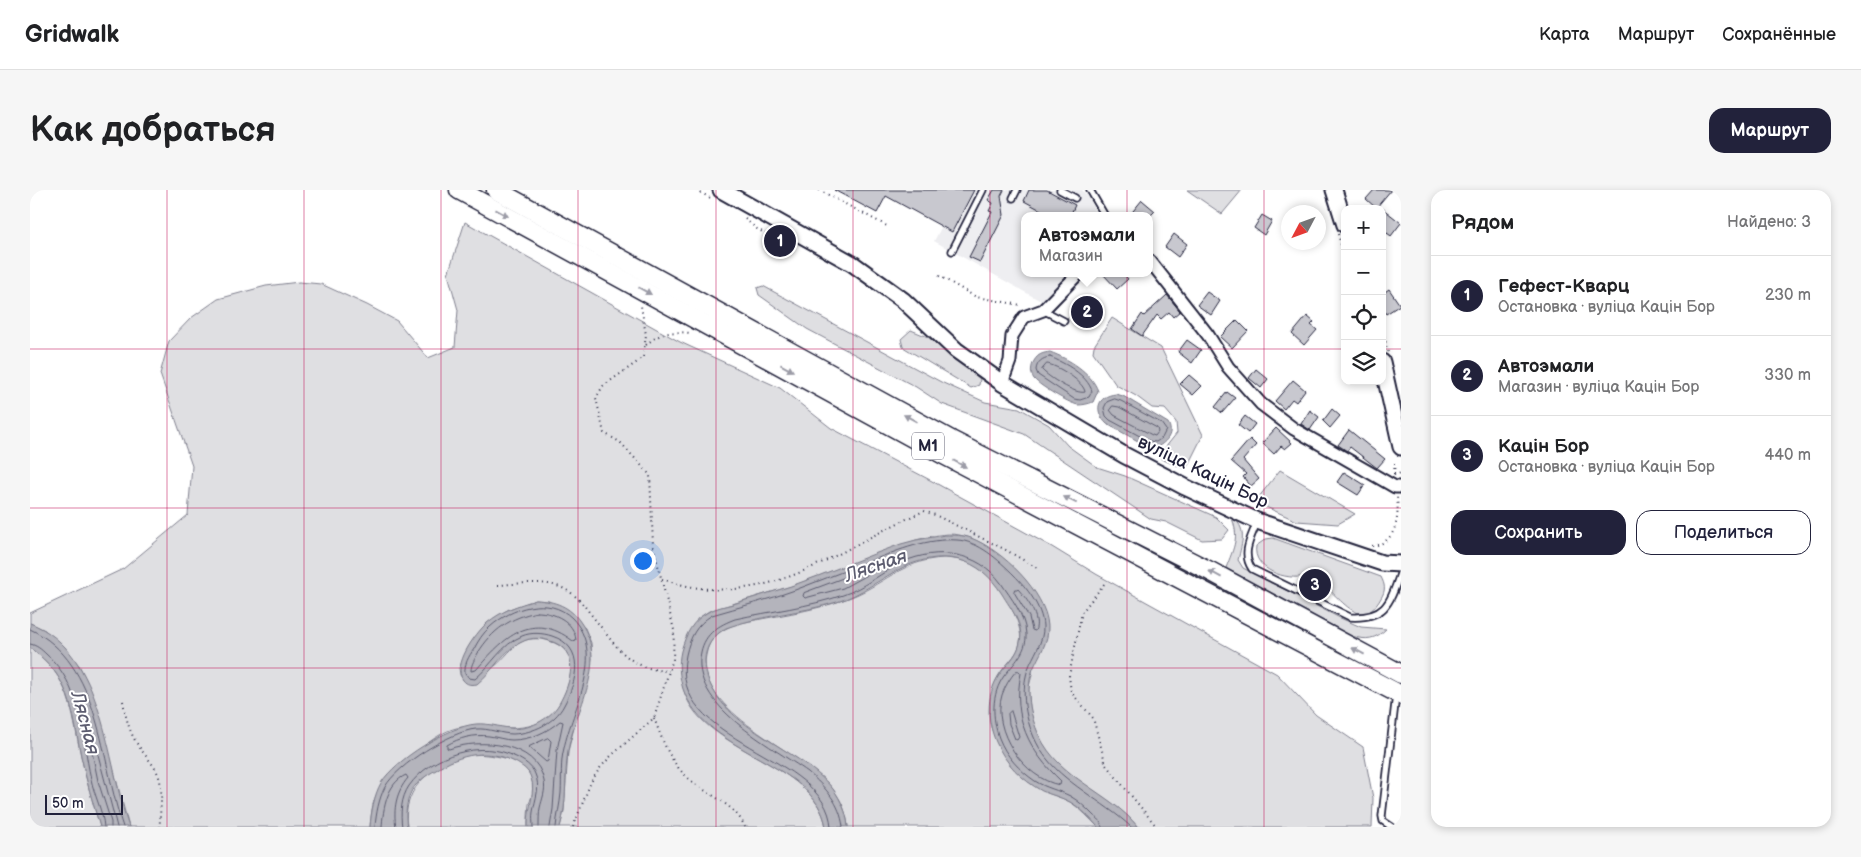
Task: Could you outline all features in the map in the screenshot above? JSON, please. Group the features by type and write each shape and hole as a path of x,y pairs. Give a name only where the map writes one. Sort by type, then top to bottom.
{"highway":[{"name":"М1","path":"459,190 944,456 1399,690"},
{"name":"М1","path":"496,190 951,440 1210,571 1401,674"}],"main road":[{"path":"1334,190 1341,212"},
{"name":"вуліца Кацін Бор","path":"724,191 853,264 903,300 956,350 1002,383 1124,455 1185,488 1258,521 1382,563 1401,564"},
{"path":"1386,380 1401,446"}],"street":[{"path":"1153,266 1208,335 1228,368 1262,404 1294,429 1398,487"},
{"path":"1002,383 1010,361 1012,336 1024,317 1044,310 1075,277"}],"lane":[{"path":"952,251 983,190"},
{"path":"1013,198 1017,190"},
{"path":"1060,190 1075,198"},
{"path":"1090,190 1103,212"},
{"path":"1044,310 1064,321"},
{"path":"1258,521 1246,553 1246,561 1252,569 1350,617 1366,618 1380,612 1392,596 1401,571"},
{"path":"1392,827 1383,821 1382,816 1399,690"}],"path":[{"path":"819,190 887,226"},
{"path":"740,215 757,229 793,248"},
{"path":"939,276 976,297 1044,310"},
{"path":"573,827 591,782 600,768 654,718 670,671 675,644 674,630 653,545 650,475 620,442 604,433 596,398 603,386 643,358 646,345 643,312 634,285"},
{"path":"646,345 664,333 690,333"},
{"path":"1372,546 1379,545 1391,536 1396,524 1398,487 1394,474 1401,473"},
{"path":"661,579 683,586 712,590 746,589 763,585 809,569 924,511 1004,549 1037,568"},
{"path":"498,585 548,584 567,590 584,605 627,658 646,668 670,671"},
{"path":"1104,584 1082,612 1069,676 1071,692 1093,718 1106,766 1157,827"},
{"path":"122,701 126,720 132,735 159,776 161,790 160,827"},
{"path":"654,718 663,743 678,767 697,786 723,802 734,812 745,827"}],"shaded area":[{"path":"874,190 1082,190 1091,200 1095,212 1021,212 1021,277 1067,277 1047,299 1039,300 934,241 942,226"},
{"path":"1187,190 1242,190 1222,214"},
{"path":"465,222 680,342 780,388 831,428 1052,547 1096,574 1277,674 1316,715 1363,747 1373,798 1372,827 1138,827 1120,809 1067,772 1051,756 1040,738 1030,707 1029,687 1032,671 1020,574 984,545 968,537 948,534 916,540 792,586 709,611 697,619 683,682 683,687 693,709 710,727 731,742 780,770 801,786 817,804 826,827 560,827 564,811 568,751 592,659 591,643 585,628 549,601 536,600 509,609 486,624 470,645 459,668 460,675 465,682 495,666 515,646 523,641 533,639 546,640 559,645 566,651 570,659 571,667 568,685 560,703 551,715 540,722 528,726 516,728 462,727 452,729 433,739 415,754 377,794 373,805 370,827 129,827 98,712 86,680 79,665 45,630 30,623 30,613 123,569 188,515 192,466 160,374 169,341 191,318 218,299 266,286 299,282 321,284 397,321 428,358 455,347 458,310 448,274"},
{"path":"763,286 941,382 985,402 1019,408 1049,425 1068,446 1097,467 1125,476 1216,517 1229,530 1222,539 1202,540 1166,522 1151,519 1024,434 942,404 916,387 807,329 759,295 757,288"},
{"path":"1112,318 1161,348 1203,435 1186,469 1161,459 1165,448 1177,433 1176,422 1165,409 1152,408 1116,385 1093,352 1094,346"},
{"path":"911,330 928,337 980,379 979,385 971,388 903,347 901,339"},
{"path":"1280,470 1355,514 1338,524 1297,521 1255,502"},
{"path":"1231,516 1242,531 1242,542 1238,560 1243,568 1361,627 1386,629 1370,638 1352,636 1226,568 1235,542 1234,523"},
{"path":"1273,538 1381,577 1384,588 1383,595 1374,608 1366,613 1359,613 1351,610 1330,590 1317,581 1305,576 1289,577 1272,572 1259,562 1256,546 1266,539"},
{"path":"944,558 968,562 987,574 1008,602 1018,624 1020,643 1014,656 999,675 990,702 990,724 1000,749 1011,765 1025,779 1046,792 1073,804 1098,827 848,827 843,806 832,788 798,759 753,729 732,712 716,694 707,676 706,655 710,643 716,635 725,629 736,624 805,611 846,599 859,594 904,568 916,563"},
{"path":"30,648 44,659 62,683 71,709 85,774 100,827 30,827"},
{"path":"473,754 512,760 527,771 532,779 533,789 529,804 528,827 407,827 407,812 410,799 415,788 424,778 446,763"}],"water":[{"path":"1050,352 1072,362 1085,372 1098,391 1093,402 1082,405 1073,404 1054,394 1034,379 1031,370 1034,361 1041,354"},
{"path":"1116,394 1123,396 1168,423 1170,434 1164,443 1157,447 1147,446 1107,424 1100,415 1099,405 1104,398"},
{"name":"Лясная","path":"945,535 965,536 983,544 1008,562 1031,586 1045,613 1048,626 1045,643 1033,669 1029,685 1031,711 1039,735 1059,763 1071,774 1113,804 1138,827 1098,827 1074,804 1042,791 1028,782 1004,757 996,742 990,724 990,696 997,679 1017,650 1021,635 1020,629 1013,611 993,581 971,564 959,560 933,558 919,561 896,571 846,599 726,628 708,646 705,661 710,683 721,701 737,718 818,773 839,798 845,812 848,827 826,827 818,805 802,787 782,772 714,730 696,711 683,689 679,661 685,639 694,624 702,616 717,608 791,586 901,544"},
{"path":"536,600 556,603 572,612 581,623 589,638 592,654 588,686 568,751 564,808 560,827 528,827 532,795 532,783 529,773 515,762 495,755 484,754 464,757 445,764 420,781 412,790 408,799 407,827 370,827 373,804 381,783 398,764 410,755 438,737 465,726 476,724 524,728 531,726 544,719 559,704 570,677 570,659 560,645 550,641 534,638 517,644 477,684 466,683 460,674 460,666 466,650 487,623 510,609"},
{"name":"Лясная","path":"30,623 55,637 74,658 88,683 99,712 129,827 100,827 85,774 68,696 54,671 44,659 30,648"}],"building":[{"path":"834,190 974,190 952,232 886,196 877,213"},
{"path":"994,190 1004,190 1001,196 1004,215 980,262 969,257 992,212 989,211 993,203 988,200"},
{"path":"1029,190 1047,190 1075,205 1072,212 1045,212 1024,201"},
{"path":"1374,190 1391,190 1378,205 1373,205 1366,199"},
{"path":"1142,200 1155,211 1153,213 1132,212"},
{"path":"1386,211 1401,223 1391,236 1387,233"},
{"path":"1262,215 1272,221 1264,235 1254,228"},
{"path":"1174,234 1187,244 1178,257 1165,247"},
{"path":"1106,277 1126,277 1128,279 1117,289"},
{"path":"1389,289 1400,305 1386,314 1386,295 1386,291"},
{"path":"1207,292 1220,301 1211,315 1197,305"},
{"path":"1167,295 1180,311 1173,317 1169,312 1161,319 1157,315 1142,336 1132,329 1142,314 1144,316"},
{"path":"1089,297 1102,311 1085,326 1072,312"},
{"path":"1307,316 1314,322 1311,325 1317,330 1304,345 1292,334"},
{"path":"1237,320 1248,331 1232,348 1220,337"},
{"path":"1187,340 1201,350 1192,363 1178,352"},
{"path":"1256,369 1268,379 1261,388 1249,378"},
{"path":"1189,375 1202,386 1193,395 1180,384"},
{"path":"1293,380 1305,390 1296,402 1292,399 1284,409 1275,401"},
{"path":"1227,392 1235,398 1222,413 1215,407"},
{"path":"1332,409 1340,416 1330,428 1323,421"},
{"path":"1310,410 1319,417 1310,430 1301,424"},
{"path":"1245,416 1255,424 1248,433 1238,425"},
{"path":"1276,428 1292,443 1285,449 1281,446 1274,454 1262,443"},
{"path":"1349,430 1385,459 1377,468 1350,447 1347,451 1338,445"},
{"path":"1250,439 1256,445 1243,460 1259,479 1251,486 1243,477 1246,474 1231,461"},
{"path":"1344,472 1365,485 1358,495 1337,482"}],"place":[{"name":"Гефест-Кварц","path":"780,241"},
{"name":"Автоэмали","path":"1087,312"},
{"name":"Кацін Бор","path":"1315,585"}]}
